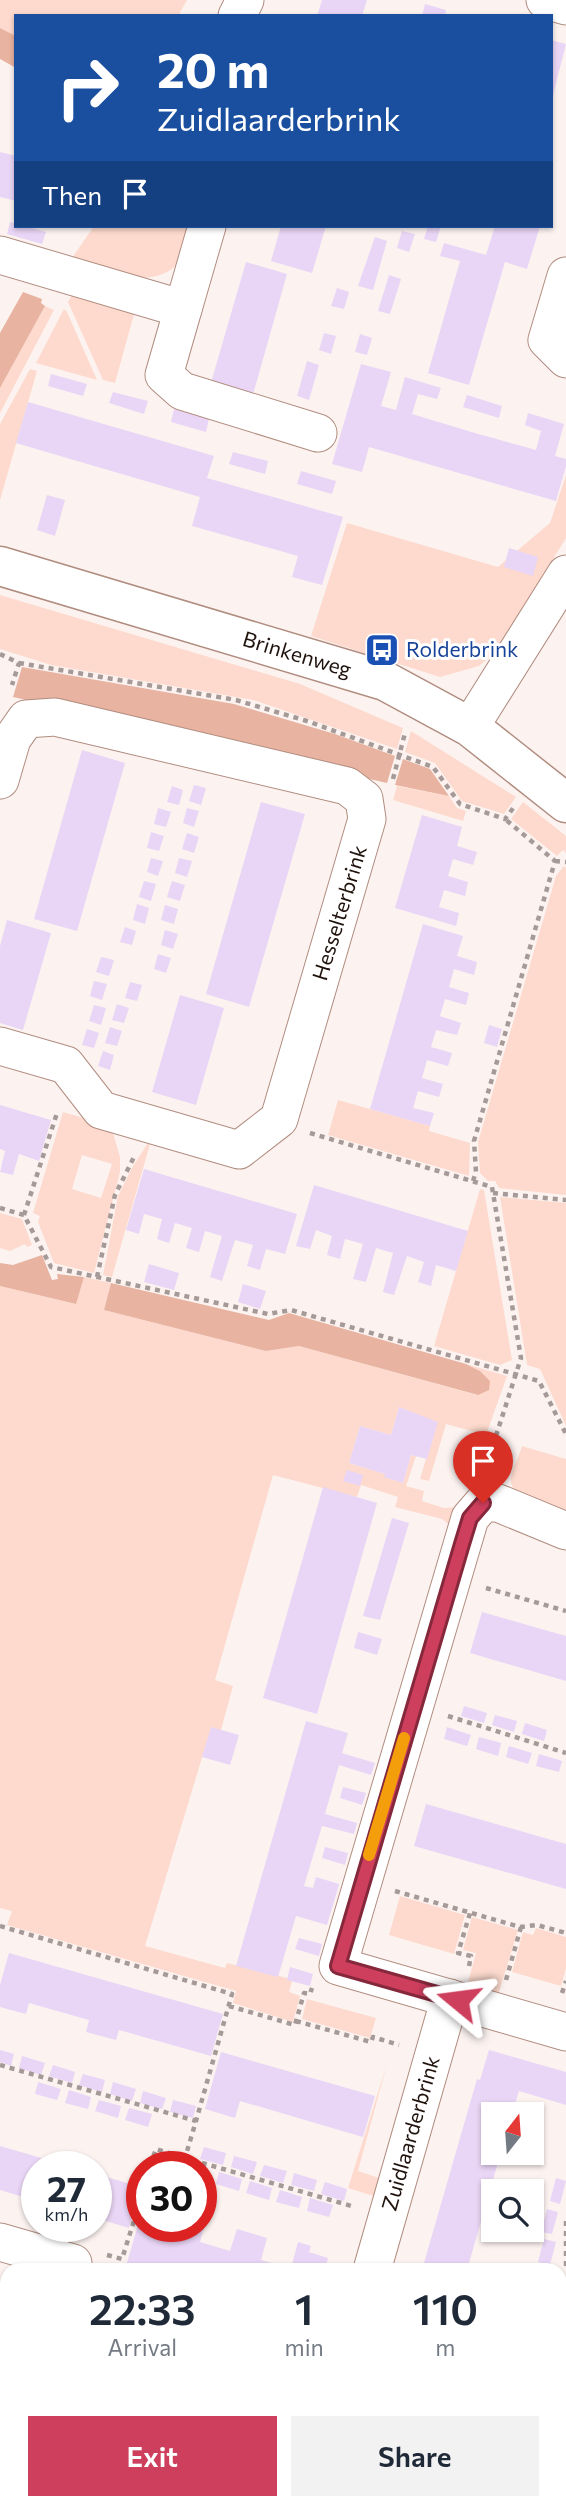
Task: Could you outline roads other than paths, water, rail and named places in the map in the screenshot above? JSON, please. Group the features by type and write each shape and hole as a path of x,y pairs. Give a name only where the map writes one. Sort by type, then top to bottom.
{"street":[{"path":"545,0 566,6"},
{"path":"206,228 164,375 182,391 318,433"},
{"path":"0,255 183,309"},
{"path":"566,275 547,340 566,359"},
{"name":"Brinkenweg","path":"0,566 385,681 470,727 566,803"},
{"path":"470,727 566,573"},
{"name":"Hesselterbrink","path":"0,780 12,739 26,719 55,717 346,786 364,799 368,820 278,1119 239,1150 101,1110 66,1065 0,1046"},
{"path":"566,1531 498,1503 483,1503 470,1518 338,1966 566,2032"},
{"name":"Zuidlaarderbrink","path":"374,2263 434,2055 454,1999"},
{"path":"0,2242 60,2263"}],"place":[{"name":"Rolderbrink","path":"382,650"}]}
